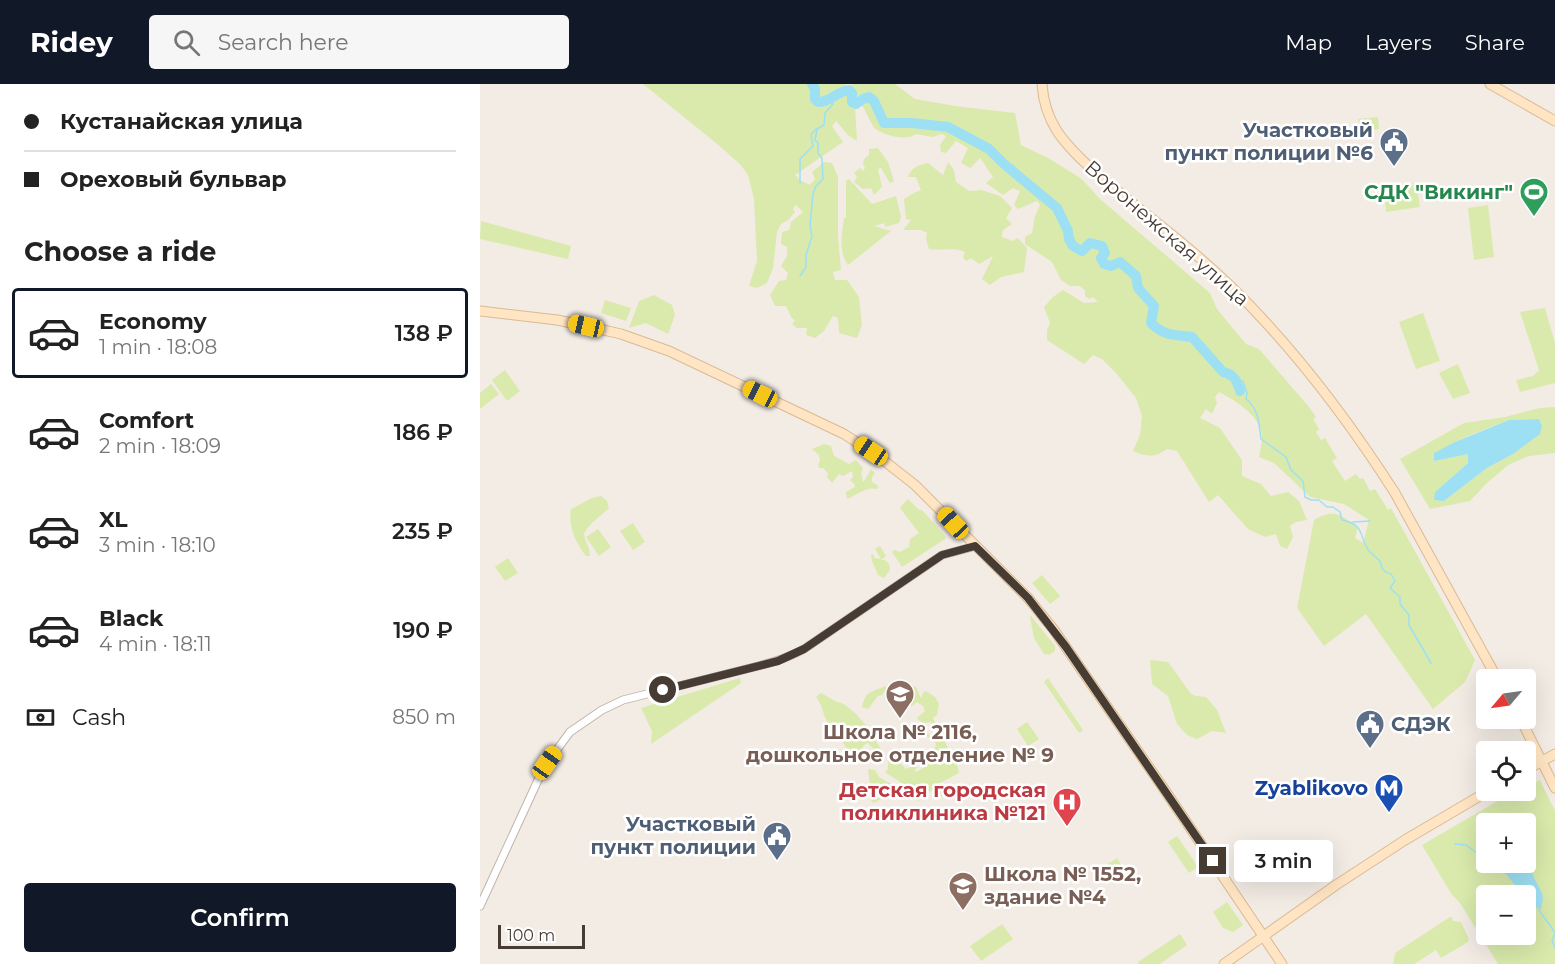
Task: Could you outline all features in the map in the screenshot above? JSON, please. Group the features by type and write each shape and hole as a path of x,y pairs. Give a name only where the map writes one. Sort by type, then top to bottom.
{"street":[{"name":"Воронежская улица","path":"1042,84 1049,115 1066,144 1115,189 1215,270 1288,347 1338,411 1395,493 1492,669"},
{"path":"1490,84 1555,121"},
{"path":"480,311 556,320 621,334 669,351 844,434 878,456 915,485 1028,598 1066,647 1282,964"},
{"path":"480,906 546,764 570,732 579,725 623,700 771,663 792,655 942,555 975,546"},
{"path":"1526,729 1555,788"},
{"path":"1536,764 1555,754"},
{"path":"1224,964 1326,891 1405,840 1476,798"}],"green space":[{"path":"643,84 845,84 855,106 857,141 848,135 836,121 832,126 843,142 795,175 810,185 815,179 812,172 824,162 832,163 838,177 838,236 841,270 833,272 835,280 847,280 859,297 862,325 857,338 839,333 838,318 833,316 824,331 815,338 806,335 807,328 797,328 792,324 795,321 786,306 775,306 770,295 779,281 786,280 788,273 781,266 787,256 787,247 781,244 782,232 789,230 791,222 803,212 796,205 793,209 795,212 781,224 777,232 773,268 767,283 757,288 749,286 757,261 754,199 748,175 740,164 716,143"},
{"path":"851,84 895,84 915,99 1015,113 1021,145 1082,179 1100,199 1210,293 1217,309 1246,344 1259,349 1309,407 1316,417 1313,419 1319,429 1316,432 1321,440 1325,438 1337,458 1332,461 1345,481 1356,474 1360,479 1363,478 1370,491 1375,489 1388,510 1391,508 1475,660 1465,682 1433,709 1366,614 1324,646 1297,608 1314,520 1327,514 1342,516 1358,527 1355,538 1363,543 1369,520 1344,504 1310,497 1274,463 1259,457 1261,430 1253,416 1240,404 1219,392 1215,397 1217,403 1212,414 1206,409 1200,418 1220,428 1242,460 1242,476 1261,484 1271,496 1288,492 1299,501 1307,520 1290,526 1293,537 1287,549 1280,546 1276,534 1265,537 1248,529 1218,495 1209,502 1177,451 1167,449 1151,456 1133,451 1140,435 1142,416 1136,398 1102,359 1093,355 1084,364 1047,340 1050,323 1044,307 1053,297 1063,290 1084,303 1098,302 1093,297 1089,299 1085,296 1085,290 1079,286 1070,286 1061,280 1052,262 1025,244 1025,237 1032,233 1040,205 1037,201 1018,209 1014,205 1020,191 1013,188 1003,195 986,183 993,177 980,158 970,168 961,163 968,148 956,141 946,153 941,152 940,145 946,136 942,134 932,137 916,134 901,137 883,133 874,128"},
{"path":"1378,117 1379,129 1360,131 1358,119"},
{"path":"878,148 888,162 894,181 890,183 881,168 878,169 882,187 874,195 871,188 863,189 854,182 857,177 854,173 860,168 863,171 865,168 864,159 869,155 869,149"},
{"path":"948,162 954,170 956,182 969,191 981,190 1000,196 1012,208 1006,218 1012,224 1003,230 1002,237 1013,241 1018,238 1027,248 1024,272 1001,277 990,285 982,279 993,256 979,264 971,258 966,261 963,257 965,252 929,249 927,233 921,230 903,230 911,220 906,219 904,199 921,190 916,177 908,177 910,173 916,167 928,163 943,175"},
{"path":"849,179 872,204 896,196 901,217 899,223 885,227 884,223 874,226 891,231 848,265 843,254 842,242 844,218 846,218 846,181"},
{"path":"1413,183 1420,207 1386,212 1384,186"},
{"path":"1488,205 1494,257 1474,260 1468,208"},
{"path":"481,221 571,246 568,259 480,239"},
{"path":"654,295 672,305 675,315 668,334 646,323 629,328 639,301"},
{"path":"605,300 631,308 626,321 601,313"},
{"path":"1545,308 1555,343 1555,383 1520,392 1516,380 1533,376 1539,370 1520,312"},
{"path":"1423,313 1440,361 1416,369 1399,322"},
{"path":"1458,364 1470,393 1453,399 1439,373"},
{"path":"505,370 520,391 507,401 492,380"},
{"path":"491,384 499,394 480,409 480,393"},
{"path":"1555,407 1555,453 1529,456 1508,465 1470,501 1430,509 1400,459 1464,423 1505,417 1540,408","holes":["1539,419 1513,454 1487,468 1444,501 1435,492 1468,463 1468,453 1435,461 1455,442 1509,420"]},
{"path":"824,444 831,446 834,456 849,464 856,460 863,468 861,474 863,482 871,469 875,473 872,482 878,486 877,489 865,490 847,499 846,492 855,487 850,480 853,477 852,471 843,476 839,474 832,483 827,477 828,473 823,468 819,468 819,455 812,449"},
{"path":"601,496 607,501 609,508 592,523 584,534 590,553 590,556 586,556 573,534 571,509"},
{"path":"908,499 923,511 946,537 902,567 892,552 894,550 900,552 909,547 910,539 919,533 900,508"},
{"path":"633,523 645,542 633,550 620,531"},
{"path":"598,529 611,547 599,556 586,537"},
{"path":"880,546 886,556 881,560 889,564 890,570 884,578 878,575 871,555 881,559 875,549"},
{"path":"508,558 518,573 505,581 495,567"},
{"path":"1042,575 1060,596 1050,604 1032,583"},
{"path":"1031,616 1055,646 1055,651 1049,655 1044,654 1034,638"},
{"path":"1150,660 1168,662 1191,694 1206,697 1217,710 1226,733 1212,731 1197,739 1187,735 1177,724 1168,696 1152,684"},
{"path":"740,678 741,683 651,744 652,731 641,708"},
{"path":"1048,678 1083,730 1079,733 1044,682"},
{"path":"909,684 916,687 921,698 926,691 935,697 939,704 937,715 933,718 948,748 954,753 959,773 938,784 942,788 943,797 936,791 931,791 919,801 906,793 916,786 902,786 900,782 885,772 888,769 888,760 895,758 906,769 917,764 914,771 916,772 927,766 930,761 939,765 948,762 945,757 934,752 936,744 925,734 925,732 932,736 938,734 931,722 925,723 917,718 925,711 923,706 917,702 912,706 907,704 904,698 906,693 898,693 895,687"},
{"path":"885,686 887,688 882,695 878,696 868,709 862,707 867,695"},
{"path":"821,693 844,704 855,713 865,724 884,754 883,759 868,743 853,760 841,738 825,718 816,697"},
{"path":"1027,722 1039,739 1028,746 1017,729"},
{"path":"868,769 875,770 879,777 900,789 896,794 890,794 874,803 865,795 870,786"},
{"path":"1540,780 1555,811 1555,964 1498,964 1486,945 1536,945 1536,885 1476,885 1476,929 1460,903 1452,895 1422,845 1476,814 1476,873 1536,873 1536,813 1477,813 1498,801 1536,801 1536,782"},
{"path":"1177,836 1198,867 1189,873 1168,842"},
{"path":"1117,858 1123,868 1101,882 1094,873"},
{"path":"1227,902 1243,925 1233,932 1223,928 1213,912"},
{"path":"1450,917 1453,921 1461,922 1469,939 1468,942 1441,958 1436,950 1414,964 1393,964 1395,953"},
{"path":"1002,924 1013,939 981,961 970,946"},
{"path":"1180,934 1187,945 1160,964 1139,964 1138,962"}],"water":[{"path":"1539,419 1542,426 1540,434 1513,454 1487,468 1444,501 1434,500 1435,492 1468,463 1468,454 1434,461 1434,453 1509,420"},
{"path":"1506,873 1533,873 1543,899 1540,907 1536,908 1536,885 1514,885"}],"waterway":[{"path":"812,84 815,89 815,99 818,102 849,90 852,93 852,102 856,104 869,97 874,101 884,123 948,127 989,149 1057,208 1073,246 1082,251 1090,243 1102,246 1105,253 1101,258 1104,264 1111,266 1120,262 1136,276 1138,288 1154,306 1151,323 1165,333 1192,337 1223,372 1234,378 1240,391"},
{"path":"800,276 806,267 806,255 812,236 810,226 813,194 816,186 823,179 822,158 818,153 818,143 815,140 817,129 824,125 825,113 833,104 831,99"},
{"path":"800,183 800,159 813,146 811,135 816,129"},
{"path":"1237,381 1243,381 1247,393 1246,399 1254,407 1261,439 1286,457 1291,470 1303,481 1305,497 1319,500 1327,507 1333,507 1340,512 1342,520 1355,525 1369,551 1380,561 1384,571 1391,574 1395,581 1390,588 1400,597 1400,604 1409,615 1409,625 1431,663"},
{"path":"1353,522 1370,521"},
{"path":"1455,844 1466,845 1476,852"},
{"path":"1541,906 1539,910 1555,934"},
{"path":"1554,935 1552,941 1555,948"}],"place":[{"name":"Участковый пункт полиции №6","path":"1394,168"},
{"name":"СДК \"Викинг\"","path":"1534,218"},
{"name":"Школа № 2116, дошкольное отделение № 9","path":"900,720"},
{"name":"СДЭК","path":"1370,750"},
{"name":"Zyablikovo","path":"1389,814"},
{"name":"Детская городская поликлиника №121","path":"1067,828"},
{"name":"Участковый пункт полиции","path":"777,862"},
{"name":"Школа № 1552, здание №4","path":"963,912"}],"route":[{"path":"663,690 771,663 792,655 942,555 975,546 1045,618 1213,861"}]}
